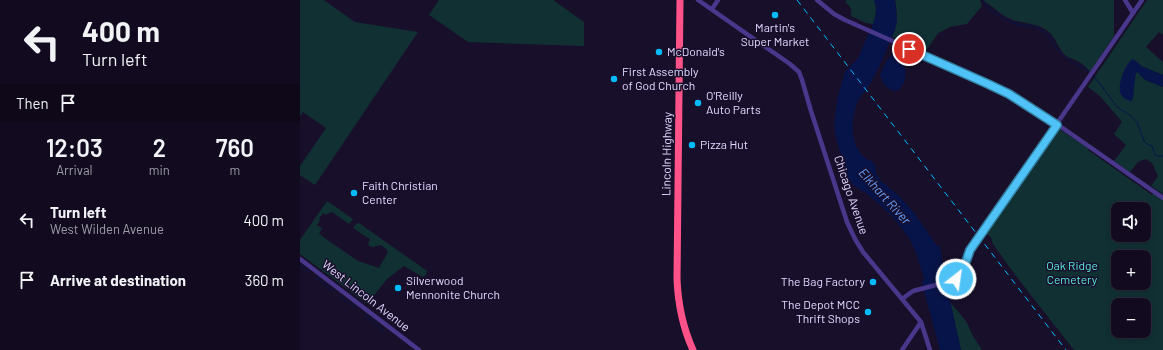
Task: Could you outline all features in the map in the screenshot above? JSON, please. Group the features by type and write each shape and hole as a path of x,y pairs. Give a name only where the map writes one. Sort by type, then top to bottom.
{"highway":[{"name":"Lincoln Highway","path":"680,0 676,255 677,292 687,335 693,350"}],"street":[{"name":"Chicago Avenue","path":"698,0 795,68 801,76 854,239 921,322 930,350"},
{"path":"712,10 718,0"},
{"path":"817,0 834,14 864,29 999,89 1023,102 1163,198"},
{"path":"1125,0 1133,13"},
{"path":"902,298 911,292 949,282 956,279 960,275 965,267 970,250 1094,72 1142,0"},
{"name":"West Lincoln Avenue","path":"300,259 419,350"},
{"path":"902,350 921,322"}],"green space":[{"path":"300,0 324,0 355,22 418,32 315,185 300,175 300,166 326,128 303,112 300,116"},
{"path":"439,0 553,0 584,22 584,46 468,42 429,15"},
{"path":"846,0 874,0 876,12 873,24 866,23 851,16 851,8 846,3"},
{"path":"895,0 980,0 982,6 967,24 950,27 938,33 925,53 892,37 896,19"},
{"path":"984,0 1114,0 1114,36 1090,72 1076,60 1065,55 1049,32 1039,26 1008,18"},
{"path":"1147,0 1163,0 1163,35 1159,32 1146,47 1163,62 1163,75 1141,66 1135,60 1126,67 1134,95 1133,90 1136,73 1138,72 1145,80 1163,87 1163,194 1151,186 1158,176 1152,163 1146,159 1138,162 1130,172 1114,161 1126,145 1114,134 1122,122 1100,96 1088,87"},
{"name":"Oak Ridge Cemetery","path":"1056,129 1059,129 1088,148 1088,150 1152,195 1154,193 1163,200 1163,350 1074,350 1016,276 993,244 991,237 985,233"},
{"path":"327,201 353,219 349,224 332,212 325,215 323,213 317,225 322,228 319,234 358,261 379,268 388,252 381,245 372,247 368,245 370,239 353,228 359,223 427,271 426,275 423,277 404,266 387,279 367,304 300,254 300,240"},
{"path":"950,302 966,321 982,350 961,350"}],"water":[{"name":"Elkhart River","path":"874,0 895,0 897,22 877,71 856,105 853,120 853,136 862,155 869,161 871,160 876,166 876,174 881,181 900,197 915,214 937,246 939,246 961,350 940,350 922,283 924,278 915,250 909,238 893,217 866,193 854,186 847,176 847,171 835,134 834,124 838,96 845,72 858,58 873,24 876,14"},
{"path":"892,55 899,57 905,70 903,84 899,89 894,91 885,85 880,75 886,61"},
{"path":"1132,59 1143,67 1163,75 1163,87 1142,78 1138,72 1136,73 1133,99 1131,101 1123,97 1120,92 1120,82 1124,71"}],"waterway":[{"path":"983,0 989,8 1005,19 1020,25 1035,27 1045,32 1062,55 1090,73"},
{"path":"1093,76 1117,107 1137,122 1144,141 1152,146 1155,155 1163,156"},
{"path":"300,265 309,272"},
{"path":"316,277 333,291"},
{"path":"339,295 356,308"},
{"path":"365,315 385,331"}],"railway":[{"path":"797,0 1066,350"}],"place":[{"name":"Martin's Super Market","path":"775,15"},
{"name":"McDonald's","path":"659,52"},
{"name":"First Assembly of God Church","path":"614,79"},
{"name":"O'Reilly Auto Parts","path":"698,103"},
{"name":"Pizza Hut","path":"692,145"},
{"name":"Faith Christian Center","path":"354,193"},
{"name":"The Bag Factory","path":"873,282"},
{"name":"Silverwood Mennonite Church","path":"398,288"},
{"name":"The Depot MCC Thrift Shops","path":"868,312"}],"route":[{"path":"909,49 1009,94 1044,115 1057,125 970,250 963,270 956,279"}]}
